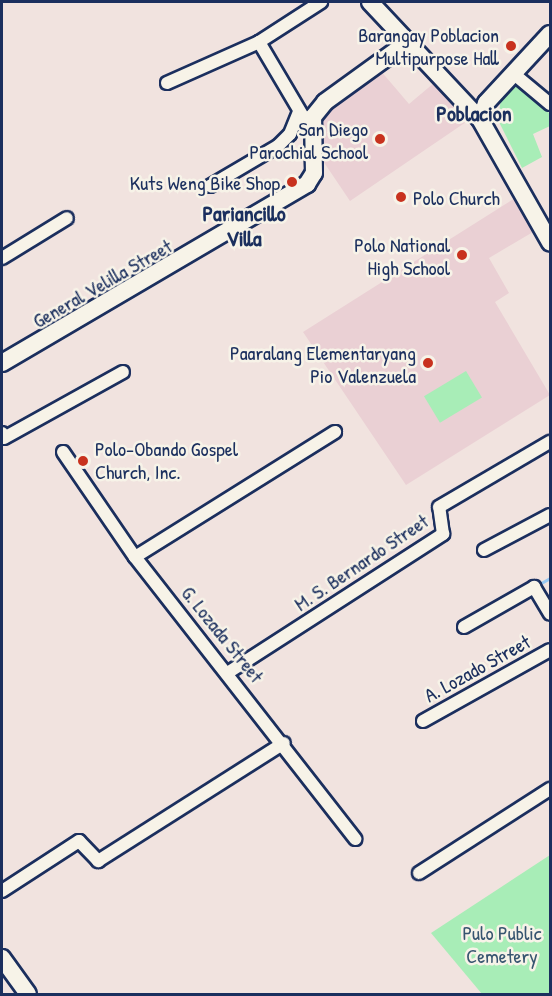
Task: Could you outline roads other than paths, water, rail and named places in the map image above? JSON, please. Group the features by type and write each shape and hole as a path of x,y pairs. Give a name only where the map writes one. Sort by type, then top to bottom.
{"main road":[{"path":"370,2 405,44 480,119 550,242"},
{"path":"480,119 482,108 550,34"},
{"path":"305,119 405,44"},
{"name":"General Velilla Street","path":"2,363 307,184 315,160 305,119"},
{"path":"2,958 28,994"}],"street":[{"path":"167,83 259,42 321,2"},
{"path":"210,186 278,146 305,119 259,42"},
{"path":"514,74 550,104"},
{"path":"2,258 67,218"},
{"path":"2,434 4,438 123,372"},
{"path":"135,557 335,432"},
{"name":"M. S. Bernardo Street","path":"229,672 443,534 439,507 550,442"},
{"name":"G. Lozada Street","path":"63,452 135,557 229,672 356,839"},
{"path":"484,550 550,515"},
{"path":"464,627 534,587 550,614"},
{"name":"A. Lozado Street","path":"423,721 550,650"},
{"path":"2,891 79,841 98,861 284,743"},
{"path":"419,873 550,789"}],"waterway":[{"path":"541,583 550,578"}],"place":[{"name":"Barangay Poblacion Multipurpose Hall","path":"511,46"},
{"name":"San Diego Parochial School","path":"380,139"},
{"name":"Kuts Weng Bike Shop","path":"292,182"},
{"name":"Polo Church","path":"401,197"},
{"name":"Polo National High School","path":"462,255"},
{"name":"Paaralang Elementaryang Pio Valenzuela","path":"428,363"},
{"name":"Polo-Obando Gospel Church, Inc.","path":"83,461"}],"district":[{"name":"Poblacion","path":"474,114"},
{"name":"Pariancillo Villa","path":"244,226"}],"park label":[{"name":"Pulo Public Cemetery","path":"502,944"}]}
